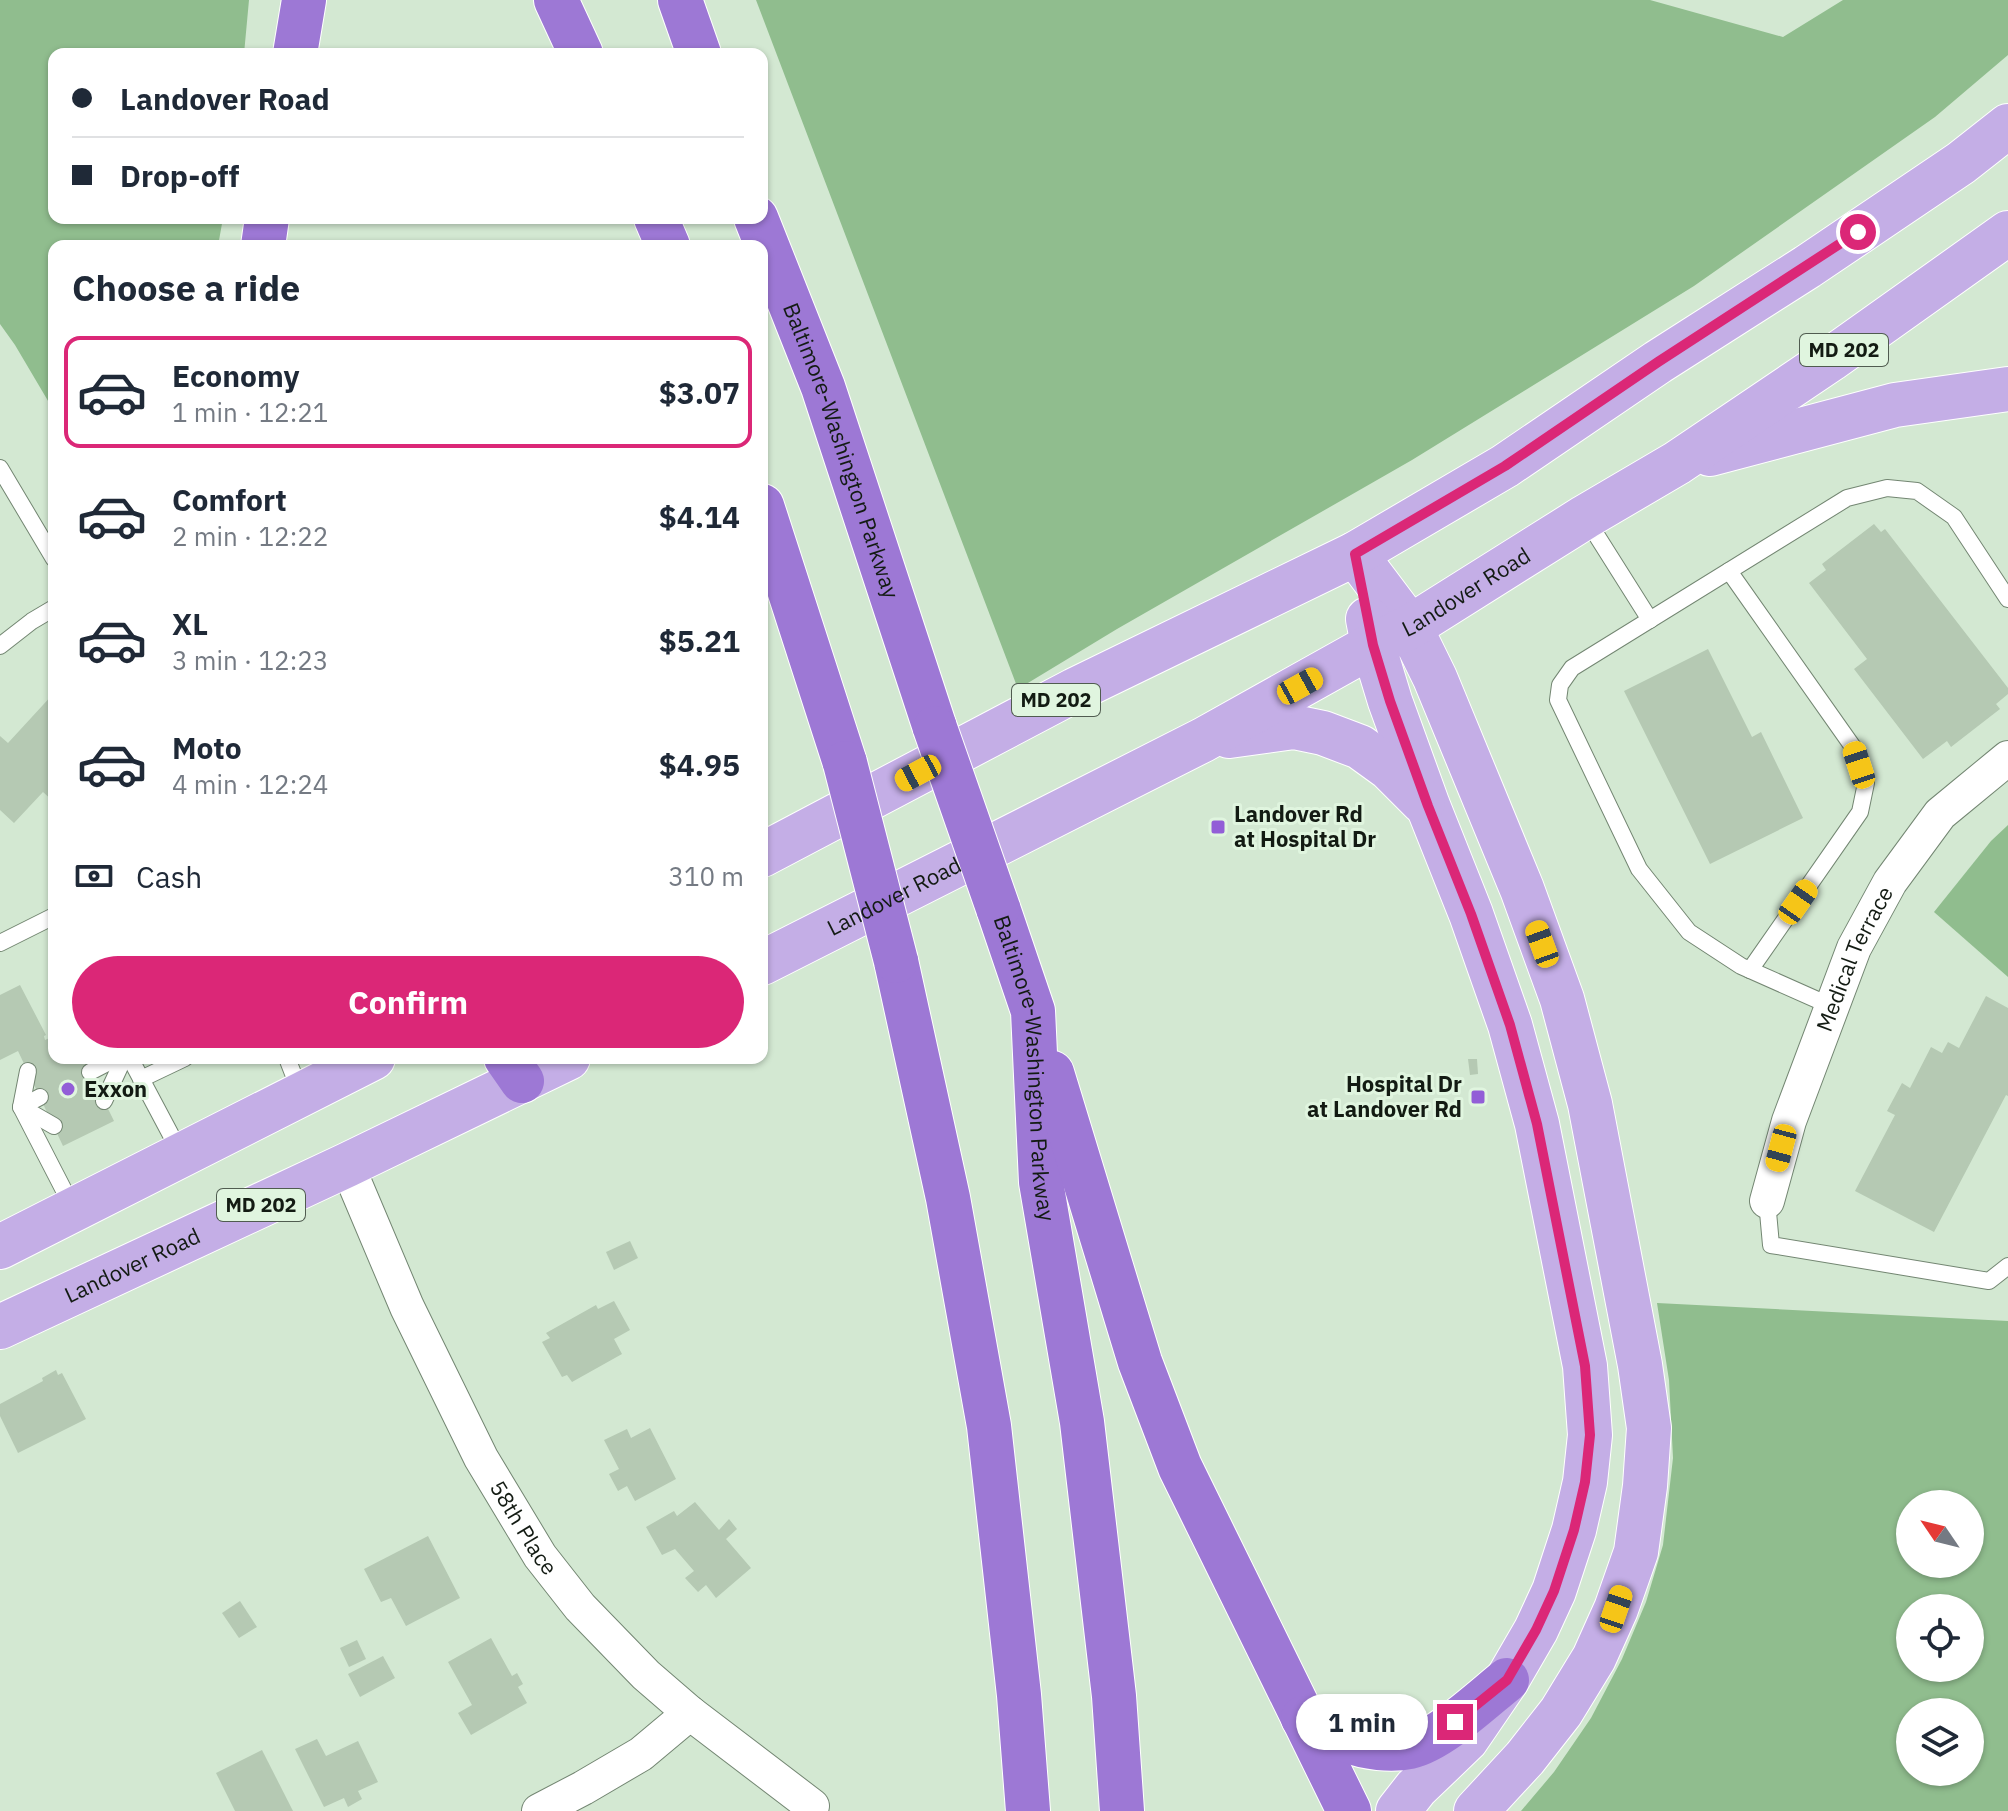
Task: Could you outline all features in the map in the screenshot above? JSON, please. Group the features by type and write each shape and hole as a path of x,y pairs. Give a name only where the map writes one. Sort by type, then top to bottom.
{"highway":[{"path":"296,48 304,0"},
{"path":"556,0 578,48"},
{"path":"680,0 697,48"},
{"name":"Baltimore-Washington Parkway","path":"768,248 823,387 935,728 1033,1011 1041,1182 1082,1422 1114,1696 1122,1811"},
{"path":"768,525 845,763 896,961 948,1198 989,1426 1019,1695 1028,1811"},
{"path":"768,597 829,714"},
{"path":"1033,1011 1140,1362 1180,1467 1349,1811"},
{"path":"1303,1718 1349,1741 1384,1748 1410,1747 1455,1722 1507,1680"}],"main road":[{"name":"MD 202","path":"768,852 1075,690 1355,554 1505,466 1658,362 1833,250 1961,163 2008,126"},
{"name":"Landover Road","path":"768,960 1203,740 1392,636 1677,463 1867,334 2008,233"},
{"path":"1677,463 1895,405 2008,389"},
{"path":"1355,554 1392,636 1428,806 1510,1025 1537,1124 1585,1366 1590,1435 1585,1482 1574,1530 1554,1591 1536,1630 1466,1740 1416,1788 1398,1811"},
{"path":"1392,636 1435,678 1516,875 1562,999 1590,1104 1640,1365 1649,1428 1636,1552 1616,1609 1594,1658 1561,1712 1525,1758 1476,1811"},
{"path":"1203,740 1294,727 1323,733 1360,747 1389,768 1428,806"},
{"path":"0,1247 182,1155 294,1076 347,1064"},
{"name":"Landover Road","path":"0,1327 347,1165 516,1066"}],"street":[{"name":"Medical Terrace","path":"1767,1201 1789,1121 1854,948 1890,882 1940,814 2008,758"},
{"name":"58th Place","path":"347,1165 407,1307 481,1458 540,1556 580,1607 646,1675 690,1713 812,1806"},
{"path":"539,1811 641,1754 690,1713"}],"lane":[{"path":"0,468 48,549"},
{"path":"1831,1006 1750,970 1689,932 1639,869 1558,700 1560,685 1572,668 1847,498 1887,488 1917,491 1954,517 2008,599"},
{"path":"1585,517 1650,620"},
{"path":"1729,571 1853,747 1866,783 1860,812 1750,970"},
{"path":"0,646 48,612"},
{"path":"0,943 48,919"},
{"path":"90,1072 105,1064"},
{"path":"104,1101 124,1064"},
{"path":"131,1064 182,1155"},
{"path":"141,1079 172,1064"},
{"path":"28,1071 21,1107 74,1210"},
{"path":"21,1107 40,1097"},
{"path":"21,1107 54,1126"},
{"path":"1767,1201 1771,1245 1989,1281 2008,1266"}],"green space":[{"path":"0,0 249,0 245,48 48,48 48,224 222,224 219,240 48,240 48,401 0,324"},
{"path":"756,0 1650,0 1783,37 1843,0 2008,0 2008,55 1935,117 1694,286 1412,460 1018,689"},
{"path":"2008,825 2008,977 1934,912 1991,841"},
{"path":"1657,1303 2008,1321 2008,1811 1521,1811 1554,1772 1591,1718 1622,1659 1646,1602 1663,1545 1673,1458 1669,1380"}],"building":[{"path":"1874,524 1881,532 1885,529 2008,688 2008,694 1996,704 2000,709 1951,747 1947,741 1923,759 1854,669 1867,659 1809,583 1826,570 1822,564"},
{"path":"1708,649 1752,737 1761,732 1803,818 1710,864 1624,691"},
{"path":"48,700 48,797 43,792 14,823 0,810 0,736 8,743"},
{"path":"20,985 46,1035 45,1040 48,1039 48,1064 86,1064 114,1121 63,1146 18,1051 0,1060 0,995"},
{"path":"1986,996 2008,1008 2008,1096 1934,1232 1855,1191 1895,1115 1887,1111 1902,1083 1910,1088 1931,1047 1942,1053 1948,1042 1959,1048"},
{"path":"1468,1059 1477,1059 1478,1074 1470,1075"},
{"path":"630,1241 638,1258 614,1270 606,1252"},
{"path":"614,1301 630,1330 614,1339 622,1354 572,1382 567,1375 562,1377 542,1342 550,1338 546,1333 596,1305 598,1309"},
{"path":"56,1370 58,1375 62,1373 86,1419 18,1453 0,1416 0,1404 43,1381 42,1378"},
{"path":"650,1428 676,1479 635,1501 627,1486 618,1491 609,1474 619,1469 604,1440 627,1429 631,1438"},
{"path":"695,1502 719,1530 729,1519 737,1529 726,1539 751,1568 716,1598 706,1585 698,1592 685,1578 694,1571 675,1549 662,1555 646,1527 674,1511 677,1516"},
{"path":"428,1536 460,1598 406,1626 391,1598 381,1602 364,1569"},
{"path":"240,1601 257,1627 239,1638 222,1613"},
{"path":"491,1638 512,1676 517,1673 523,1684 518,1687 527,1703 471,1735 458,1713 472,1705 448,1662"},
{"path":"357,1640 366,1659 349,1667 340,1648"},
{"path":"383,1656 395,1678 360,1697 348,1674"},
{"path":"317,1739 326,1756 358,1741 378,1782 358,1791 362,1799 348,1807 344,1798 324,1807 295,1749"},
{"path":"262,1750 293,1811 235,1811 216,1773"}],"place":[{"name":"Landover Rd at Hospital Dr","path":"1218,827"},
{"name":"Exxon","path":"68,1089"},
{"name":"Hospital Dr at Landover Rd","path":"1478,1097"}],"route":[{"path":"1455,1722 1507,1680 1554,1591 1574,1530 1585,1482 1590,1435 1585,1366 1537,1124 1510,1025 1390,701 1373,645 1355,554 1505,466 1858,232"}]}
